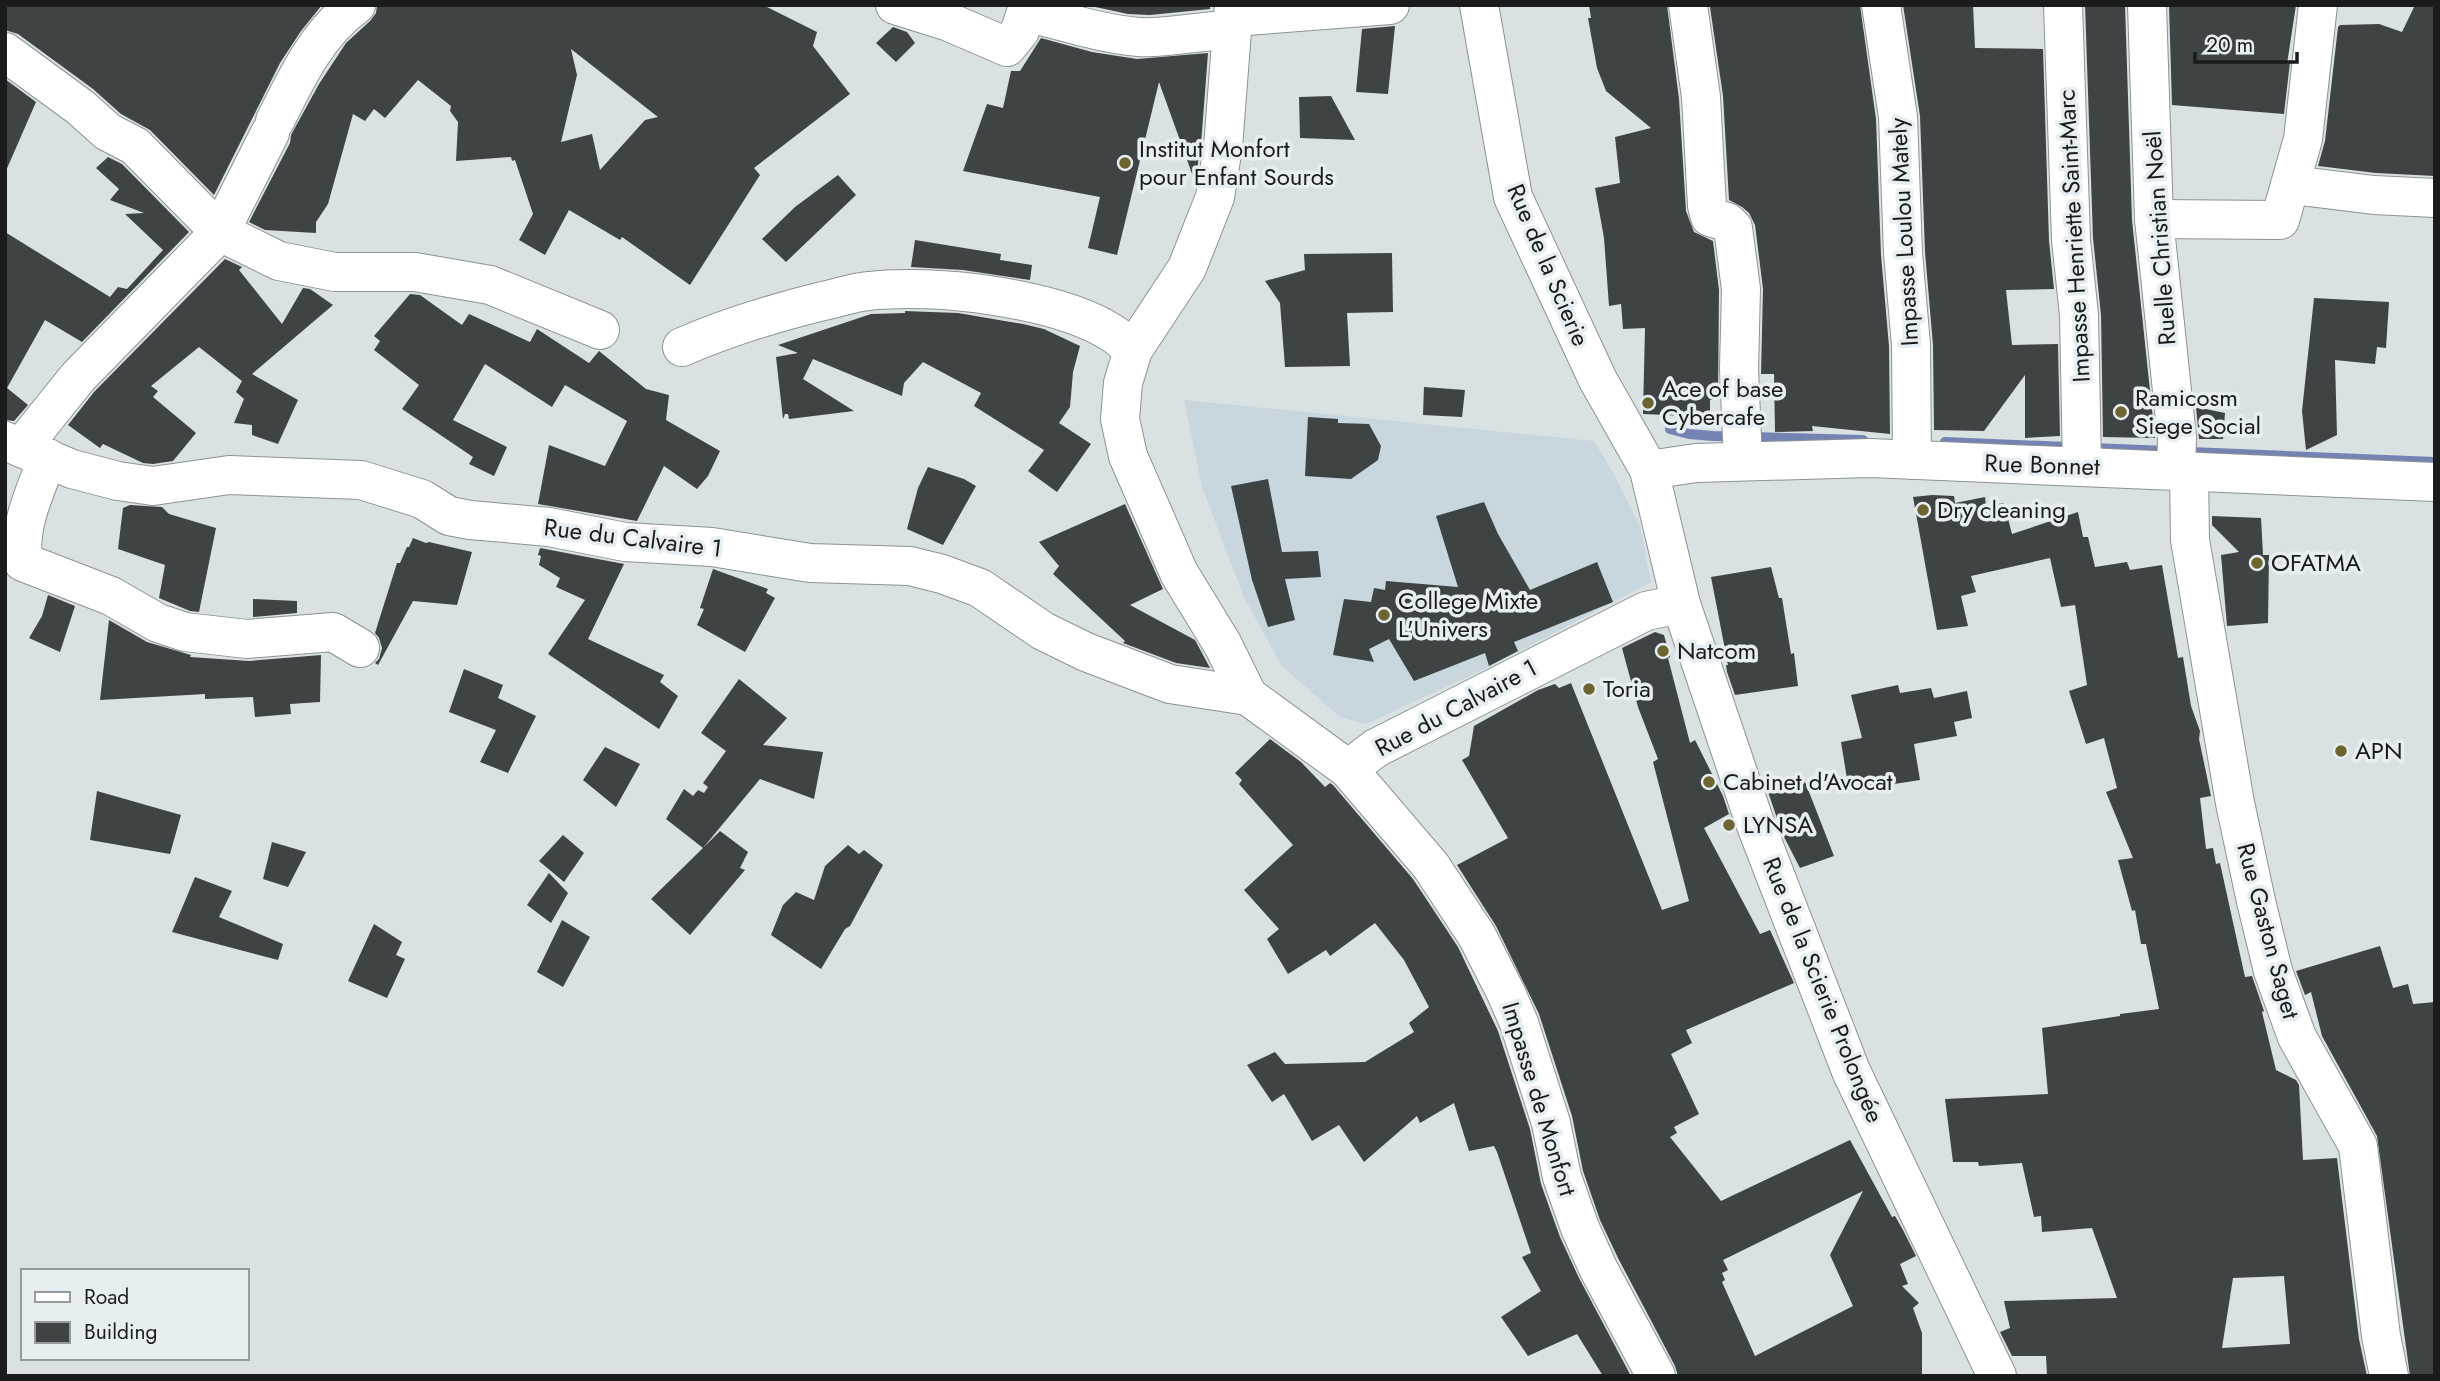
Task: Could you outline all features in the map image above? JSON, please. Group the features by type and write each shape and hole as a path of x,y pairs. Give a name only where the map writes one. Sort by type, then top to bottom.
{"street":[{"path":"895,5 949,22 1007,47 1020,31 1026,12 1141,38 1212,30 1233,18 1390,5"},
{"name":"Rue de la Scierie","path":"1479,5 1513,197 1598,380 1649,470"},
{"path":"1688,5 1700,97 1707,206 1710,218 1727,222 1733,228 1741,289 1742,443"},
{"name":"Impasse Loulou Mately","path":"1881,5 1898,117 1903,253 1912,345 1912,447"},
{"name":"Impasse Henriette Saint-Marc","path":"2063,5 2082,452"},
{"name":"Ruelle Christian Noël","path":"2147,5 2154,219 2179,460"},
{"path":"2154,219 2280,220 2303,139 2318,5"},
{"path":"343,9 294,82 220,232 78,377 25,449 30,505 21,547 23,562 111,596 158,623 185,632 247,639 333,632 360,648"},
{"name":"Rue du Calvaire 1","path":"1233,18 1223,147 1215,197 1187,268 1133,350 1123,383 1120,419 1128,456 1179,573 1223,645 1248,695 1348,769 1376,748 1646,611 1681,604"},
{"path":"5,52 80,107 108,132 135,146 220,232 279,261 335,272 415,272 489,285 600,330"},
{"path":"2292,185 2374,195 2435,198"},
{"path":"682,347 721,330 772,314 869,290 939,289 1016,299 1076,316 1112,333 1133,350"},
{"name":"Rue Bonnet","path":"1649,470 1696,463 1742,443 1824,457 1912,447 2082,452 2435,482"},
{"name":"Rue du Calvaire 1","path":"25,449 72,469 118,481 153,485 229,475 361,480 422,499 449,516 470,520 549,527 625,542 712,547 810,563 910,566 980,588 1043,631 1086,652 1170,684 1248,695"},
{"name":"Rue Gaston Saget","path":"2179,460 2235,803 2256,901 2273,971 2297,1037 2358,1146 2381,1336 2389,1376"},
{"name":"Rue de la Scierie Prolongée","path":"1649,470 1681,604 1755,822 1851,1071 1997,1376"},
{"name":"Impasse de Monfort","path":"1348,769 1431,866 1477,936 1506,993 1519,1023 1551,1123 1562,1177 1580,1228 1598,1268 1656,1376"}],"shaded area":[{"path":"1184,400 1594,441 1640,527 1651,582 1489,667 1366,724 1340,717 1281,665 1243,595 1202,487"}],"building":[{"path":"5,5 322,5 280,63 214,195 150,130 121,114 93,89 18,34 5,30"},
{"path":"377,5 763,5 817,32 813,46 850,94 754,168 760,175 690,285 622,237 620,240 569,210 545,255 519,240 533,214 515,160 512,161 511,157 456,161 458,122 450,111 451,106 418,80 385,118 374,109 365,121 353,114 328,204 316,222 316,233 265,230 249,222 319,84 346,43 376,13","holes":["571,49 658,117 645,120 600,170 592,134 561,142 577,75"]},
{"path":"1086,5 1210,5 1210,9 1150,15 1128,14"},
{"path":"1589,5 1667,5 1679,99 1686,211 1694,232 1713,241 1719,290 1718,400 1710,400 1710,417 1643,414 1645,328 1623,329 1621,304 1609,306 1604,238 1595,188 1620,183 1615,137 1651,128 1606,91 1597,68 1588,18 1591,18"},
{"path":"1860,5 1876,119 1881,255 1889,346 1890,434 1812,426 1813,431 1775,432 1774,374 1761,374 1763,289 1755,225 1749,213 1729,200 1723,96 1710,7"},
{"path":"1903,5 1973,5 1975,48 2043,49 2049,241 2054,289 2006,290 2012,345 2058,344 2060,436 2025,438 2025,375 1984,431 1934,430 1933,345 1925,252 1920,116"},
{"path":"2085,5 2125,5 2132,220 2155,438 2103,437 2101,315 2093,238"},
{"path":"2169,5 2296,5 2287,64 2290,62 2284,114 2172,105"},
{"path":"2415,5 2435,5 2435,176 2318,166 2325,141 2338,27 2379,24 2402,32"},
{"path":"1395,26 1388,94 1356,92 1362,29"},
{"path":"893,27 907,32 915,43 896,62 876,43"},
{"path":"1041,38 1092,52 1137,59 1208,53 1201,144 1195,182 1159,82 1117,255 1088,248 1100,197 963,171 987,104 1003,108 1011,71 1020,71"},
{"path":"5,79 36,102 5,173"},
{"path":"1331,96 1355,140 1300,138 1299,97"},
{"path":"108,157 122,164 189,232 82,342 45,320 7,388 28,405 14,421 5,420 5,232 110,297 118,287 127,289 163,250 125,214 144,213 110,200 119,189 96,168"},
{"path":"838,175 856,195 786,262 762,239 795,207"},
{"path":"915,240 1001,254 1000,260 1032,265 1030,280 963,270 911,267"},
{"path":"1392,253 1393,312 1347,313 1350,366 1285,367 1280,303 1265,281 1305,270 1304,254"},
{"path":"225,259 242,267 239,270 282,324 303,288 310,289 333,305 252,374 298,400 278,444 252,435 252,425 234,423 244,399 236,392 242,381 199,347 151,386 158,391 153,397 196,433 173,461 143,463 103,444 100,448 68,425 94,392"},
{"path":"410,294 420,295 462,325 469,314 530,342 537,329 589,363 599,351 646,389 669,395 666,420 720,451 708,476 697,489 664,466 637,521 538,504 549,445 605,466 627,421 565,385 552,407 485,364 453,420 507,447 494,476 469,464 473,457 402,409 419,385 374,350 380,341 374,336"},
{"path":"2314,298 2389,302 2386,348 2377,347 2375,364 2335,360 2337,435 2306,450 2302,411"},
{"path":"905,311 958,313 1023,324 1044,329 1080,346 1073,372 1070,407 1059,423 1091,444 1057,492 1028,471 1044,450 974,406 981,393 923,362 904,383 902,396 813,359 803,379 854,411 789,419 788,414 785,414 783,419 776,357 798,353 778,345 871,314"},
{"path":"1424,387 1465,390 1462,417 1423,415"},
{"path":"2196,407 2225,413 2223,439 2199,439"},
{"path":"1308,417 1338,419 1338,423 1369,424 1381,446 1378,460 1351,479 1305,476"},
{"path":"928,467 976,486 943,545 907,529 918,488"},
{"path":"1268,479 1282,552 1318,551 1321,577 1285,579 1295,620 1268,627 1252,580 1231,486"},
{"path":"1954,496 1955,503 1985,497 1986,506 2004,503 2012,534 2078,512 2083,537 2088,537 2095,567 2127,562 2130,570 2162,565 2178,658 2183,657 2211,796 2200,798 2206,849 2213,848 2216,864 2220,863 2245,977 2252,976 2264,1011 2262,1012 2276,1070 2296,1080 2299,1085 2303,1160 2337,1158 2359,1339 2367,1376 2047,1376 2046,1356 2012,1356 2000,1332 2010,1328 2004,1301 2117,1298 2092,1228 2042,1232 2041,1216 2034,1217 2022,1163 1979,1166 1978,1162 1953,1162 1945,1099 2048,1094 2042,1028 2159,1009 2146,944 2141,944 2135,910 2132,911 2118,860 2133,858 2106,792 2117,788 2104,738 2086,744 2069,691 2087,685 2075,605 2061,607 2050,558 1971,576 1976,592 1961,596 1968,626 1937,630 1913,497","holes":["2284,1276 2290,1344 2222,1348 2233,1278"]},
{"path":"1484,502 1498,534 1530,590 1597,562 1613,602 1514,642 1518,651 1489,666 1485,653 1414,681 1389,639 1369,649 1374,662 1333,655 1344,599 1371,602 1374,588 1385,590 1386,581 1458,587 1436,516"},
{"path":"1125,504 1163,589 1130,605 1195,640 1210,668 1176,663 1123,643 1125,641 1053,574 1059,566 1039,542"},
{"path":"130,505 162,507 169,514 216,528 199,612 159,598 165,565 118,549 123,508"},
{"path":"2212,516 2261,518 2263,555 2269,555 2268,623 2227,626 2221,555 2239,552 2212,525"},
{"path":"413,538 472,552 457,605 413,601 378,665 375,663 382,648 375,633 397,563 400,563"},
{"path":"540,548 624,564 588,639 664,675 660,682 678,696 659,729 548,654 585,600 556,587 560,578 539,565"},
{"path":"1771,567 1779,598 1782,598 1798,686 1735,695 1727,672 1728,665 1711,577"},
{"path":"713,569 768,589 766,593 775,598 745,652 697,625 704,609 700,608"},
{"path":"48,595 75,606 60,652 29,638 42,616"},
{"path":"253,599 297,601 297,613 253,617"},
{"path":"109,620 147,642 191,655 190,657 249,661 321,655 320,702 290,704 291,714 255,717 253,697 205,699 205,694 100,700"},
{"path":"1655,632 1664,635 1690,743 1695,740 1729,814 1704,828 1760,934 1770,930 1794,983 1686,1030 1692,1043 1671,1054 1699,1114 1674,1127 1677,1133 1670,1137 1721,1201 1850,1140 1916,1256 1900,1264 1908,1284 1902,1286 1919,1303 1913,1308 1922,1333 1922,1376 1678,1376 1600,1220 1583,1171 1572,1116 1539,1014 1496,926 1457,865 1508,838 1462,760 1469,756 1474,726 1538,690 1555,684 1559,688 1571,683 1662,910 1689,901 1653,762 1658,759 1638,707 1622,648","holes":["1863,1191 1830,1255 1853,1306 1755,1356 1722,1282 1725,1280 1722,1273 1728,1270 1723,1260"]},
{"path":"464,669 503,685 498,698 536,716 508,773 480,762 496,730 449,712"},
{"path":"739,679 787,718 763,745 823,752 814,799 760,779 703,848 666,819 684,789 693,796 698,790 704,793 708,787 703,783 726,751 701,733"},
{"path":"1898,685 1900,693 1931,688 1934,698 1967,691 1972,718 1954,722 1957,736 1914,744 1920,780 1849,791 1841,742 1862,738 1851,695"},
{"path":"1270,739 1301,762 1325,787 1330,783 1333,785 1413,879 1458,947 1498,1031 1530,1129 1541,1184 1560,1237 1631,1376 1603,1376 1577,1334 1528,1356 1501,1317 1541,1291 1522,1257 1531,1253 1497,1152 1494,1146 1469,1151 1454,1103 1420,1123 1417,1116 1364,1162 1339,1125 1312,1141 1284,1094 1272,1102 1247,1065 1275,1052 1285,1064 1365,1062 1414,1032 1409,1023 1429,1007 1404,960 1375,923 1330,956 1326,950 1288,974 1267,939 1279,929 1244,890 1293,845 1239,784 1242,780 1235,773"},
{"path":"605,747 640,764 616,807 583,780"},
{"path":"1802,774 1834,856 1800,868 1782,833 1766,786"},
{"path":"97,791 181,815 170,854 90,840"},
{"path":"720,831 748,852 740,868 745,870 690,935 651,899"},
{"path":"563,835 584,853 564,882 539,861"},
{"path":"272,842 306,852 288,887 263,879"},
{"path":"848,845 859,854 864,850 883,865 850,926 845,929 821,969 771,935 783,905 796,892 814,900 825,866"},
{"path":"549,873 568,893 551,923 527,905"},
{"path":"195,877 232,891 219,917 283,944 278,960 172,932"},
{"path":"562,920 590,937 563,987 537,972"},
{"path":"374,924 402,942 396,955 405,959 387,998 348,981"},
{"path":"2380,946 2393,988 2408,984 2413,1004 2435,1002 2435,1376 2410,1376 2377,1136 2322,1036 2311,992 2305,995 2296,971"}],"waterway":[{"path":"1670,429 1713,436 1863,440"},
{"path":"1945,442 2435,462"}],"place":[{"name":"Institut Monfort pour Enfant Sourds","path":"1125,163"},
{"name":"Ace of base Cybercafe","path":"1648,403"},
{"name":"Ramicosm Siege Social","path":"2121,412"},
{"name":"Dry cleaning","path":"1923,510"},
{"name":"OFATMA","path":"2257,563"},
{"name":"College Mixte L'Univers","path":"1384,615"},
{"name":"Natcom","path":"1663,651"},
{"name":"Toria","path":"1589,689"},
{"name":"APN","path":"2341,751"},
{"name":"Cabinet d'Avocat","path":"1709,782"},
{"name":"LYNSA","path":"1729,825"}]}
